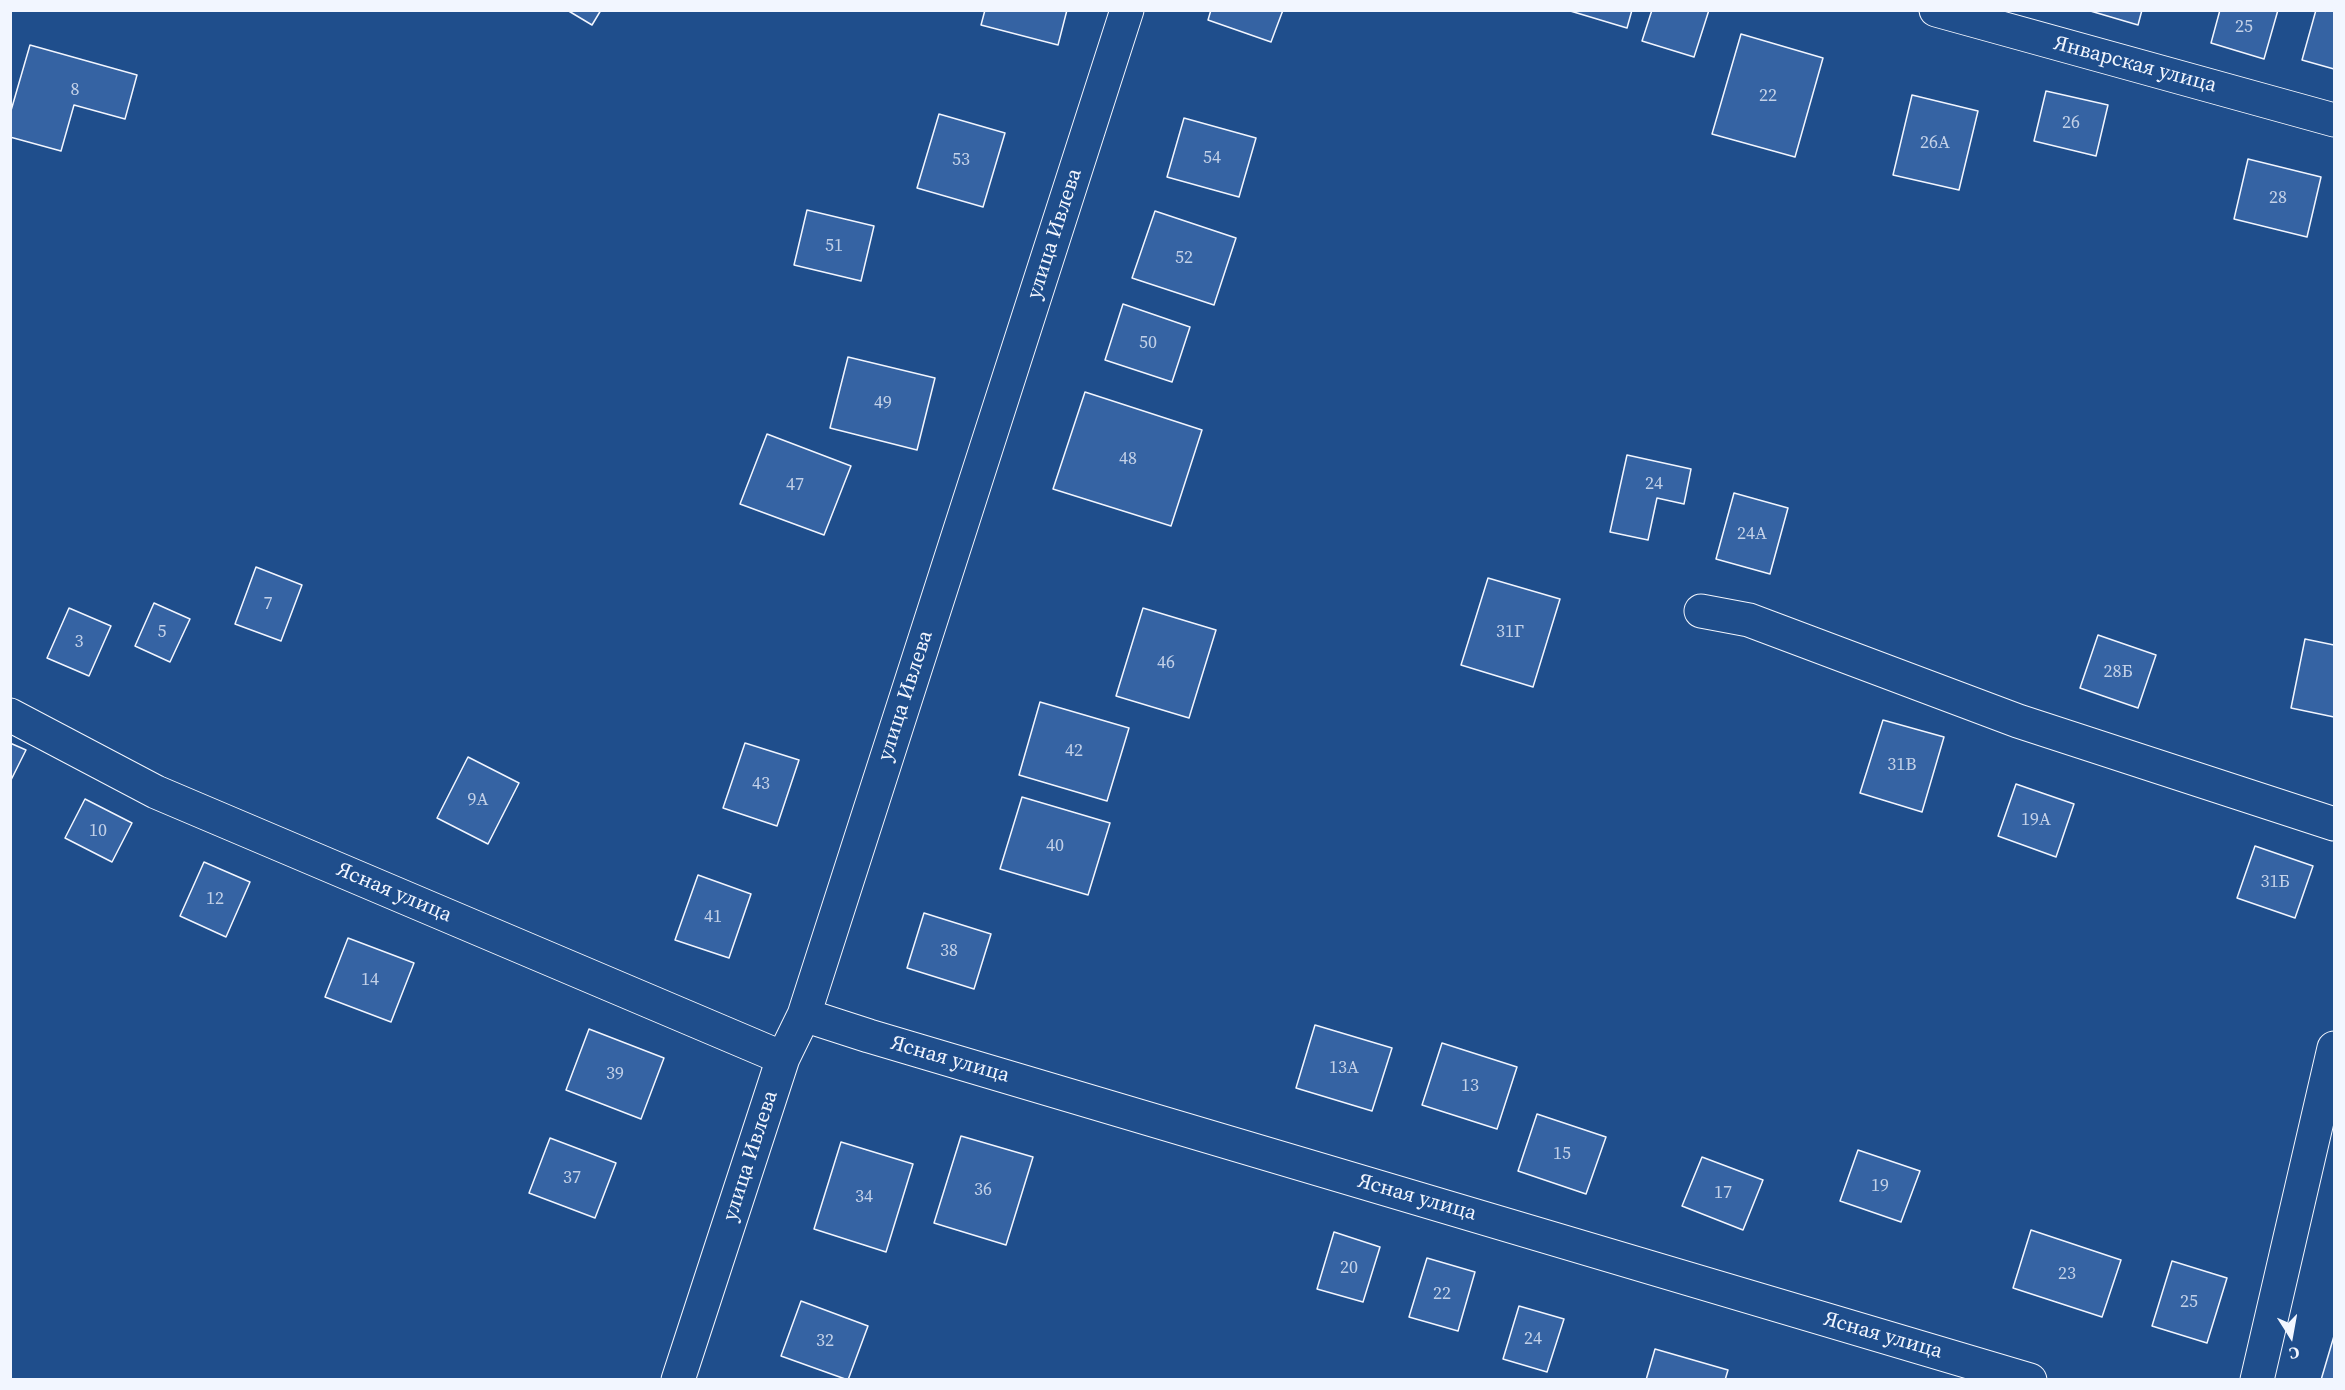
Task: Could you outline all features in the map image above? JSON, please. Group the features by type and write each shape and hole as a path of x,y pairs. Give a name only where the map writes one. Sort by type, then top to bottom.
{"street":[{"name":"улица Ивлева","path":"678,1380 783,1058 804,1015 1127,10"},
{"name":"Январская улица","path":"1936,10 2334,120"},
{"path":"1701,610 1749,620 2018,721 2334,824"},
{"name":"Ясная улица","path":"10,715 156,792 783,1058"},
{"name":"Ясная улица","path":"804,1015 2030,1380"},
{"path":"2257,1380 2334,1048"}],"building":[{"path":"567,10 601,10 592,25"},
{"path":"985,10 1067,10 1058,45 981,25"},
{"path":"1211,10 1283,10 1271,42 1208,20"},
{"path":"1567,10 1632,10 1627,28"},
{"path":"1652,10 1709,10 1694,57 1642,41"},
{"path":"2087,10 2142,10 2138,25"},
{"path":"2220,10 2278,10 2264,59 2211,43"},
{"path":"2316,10 2334,10 2334,69 2302,60"},
{"path":"1741,34 1823,58 1795,157 1712,134"},
{"path":"30,45 137,75 125,119 74,105 61,151 10,137 10,114"},
{"path":"2046,91 2108,105 2096,156 2034,141"},
{"path":"1912,95 1978,111 1959,190 1893,175"},
{"path":"939,114 1005,133 983,207 917,188"},
{"path":"1184,118 1256,138 1239,197 1167,177"},
{"path":"2248,159 2321,177 2307,237 2234,219"},
{"path":"807,210 874,226 861,281 794,265"},
{"path":"1155,211 1236,238 1214,305 1132,278"},
{"path":"1123,304 1190,327 1172,382 1105,360"},
{"path":"848,357 935,378 917,450 830,428"},
{"path":"1085,392 1202,430 1171,526 1053,489"},
{"path":"767,434 851,466 824,535 740,504"},
{"path":"1627,455 1691,469 1684,504 1657,498 1648,540 1610,532"},
{"path":"1734,493 1788,508 1770,574 1716,559"},
{"path":"256,567 302,585 281,641 235,624"},
{"path":"1488,578 1560,599 1533,687 1461,665"},
{"path":"154,603 190,619 170,662 135,646"},
{"path":"69,608 111,626 89,676 47,658"},
{"path":"1143,608 1216,630 1189,718 1116,696"},
{"path":"2098,635 2156,655 2138,708 2080,688"},
{"path":"2305,639 2334,645 2334,717 2291,708"},
{"path":"1040,702 1129,728 1107,801 1019,775"},
{"path":"1883,720 1944,737 1922,812 1860,793"},
{"path":"10,743 26,750 10,782"},
{"path":"745,743 799,760 777,826 723,808"},
{"path":"468,757 519,783 488,844 437,818"},
{"path":"2016,784 2074,804 2056,857 1998,836"},
{"path":"1022,797 1110,823 1088,895 1000,869"},
{"path":"85,799 132,823 112,862 65,838"},
{"path":"2255,846 2313,866 2295,918 2237,898"},
{"path":"204,862 250,882 226,937 180,916"},
{"path":"698,875 751,894 729,958 675,940"},
{"path":"924,913 991,934 974,989 907,968"},
{"path":"348,938 414,963 391,1022 325,997"},
{"path":"1315,1025 1392,1048 1372,1111 1296,1088"},
{"path":"589,1029 664,1058 641,1119 566,1090"},
{"path":"1442,1043 1517,1067 1497,1129 1422,1105"},
{"path":"1537,1114 1606,1137 1586,1194 1518,1171"},
{"path":"961,1136 1033,1157 1006,1245 934,1223"},
{"path":"550,1138 616,1163 595,1218 529,1193"},
{"path":"841,1142 913,1164 886,1252 814,1229"},
{"path":"1858,1150 1920,1171 1901,1222 1840,1201"},
{"path":"1702,1157 1763,1180 1743,1230 1682,1206"},
{"path":"2031,1230 2121,1260 2102,1317 2013,1288"},
{"path":"1334,1232 1380,1247 1363,1302 1317,1289"},
{"path":"1427,1258 1475,1272 1458,1331 1409,1317"},
{"path":"2172,1261 2227,1278 2207,1343 2152,1326"},
{"path":"801,1301 868,1326 848,1380 781,1356"},
{"path":"1519,1306 1564,1319 1547,1372 1503,1359"},
{"path":"2334,1336 2334,1380 2321,1380"},
{"path":"1655,1349 1728,1370 1725,1380 1646,1380"}]}
